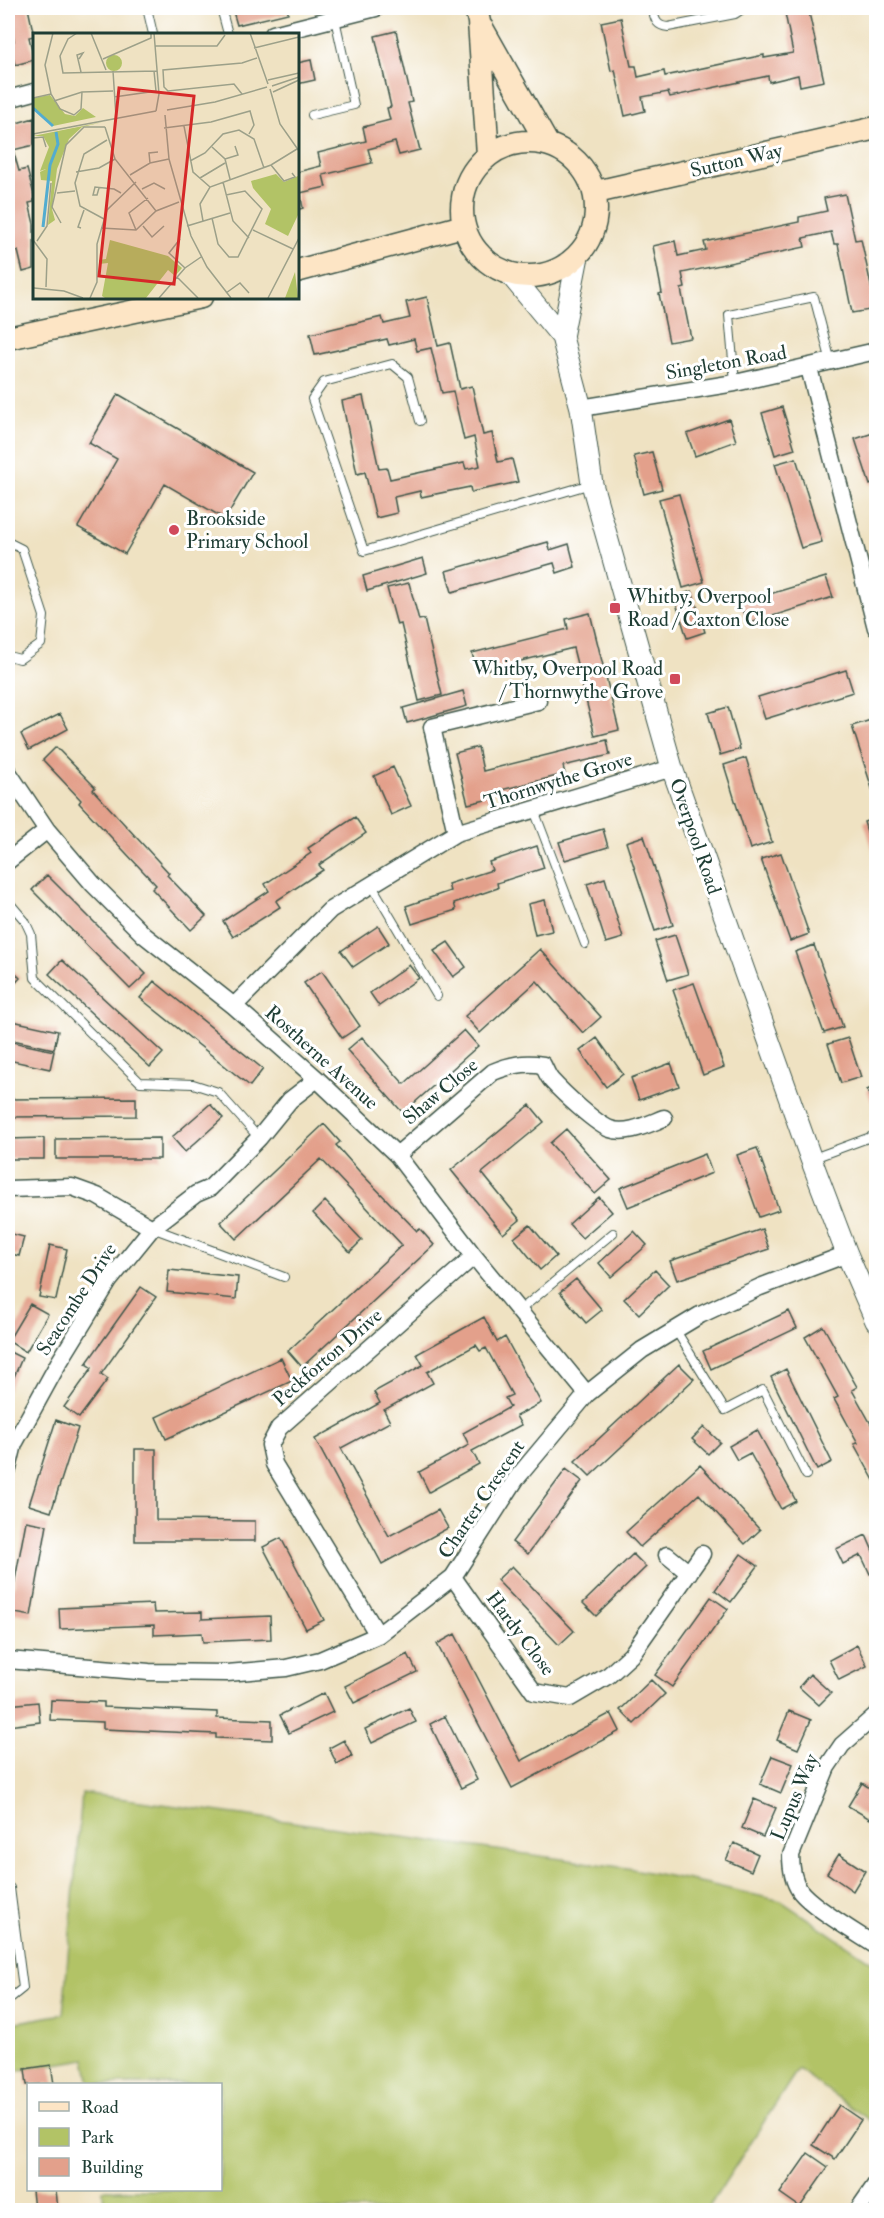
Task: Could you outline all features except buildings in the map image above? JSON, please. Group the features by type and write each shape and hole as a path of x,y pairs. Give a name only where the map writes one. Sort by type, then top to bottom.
{"main road":[{"path":"477,15 547,143"},
{"path":"477,15 488,155"},
{"name":"Sutton Way","path":"596,192 876,128"},
{"path":"532,141 547,143 568,153 585,170 596,192 597,216 591,238 578,256 559,270 536,276 510,274 489,263 472,246 463,225 462,202 468,179 488,155 509,144 532,141"},
{"path":"298,271 463,225"},
{"path":"8,338 196,298"}],"street":[{"path":"277,33 376,8"},
{"path":"8,99 33,92"},
{"name":"Overpool Road","path":"562,337 578,256"},
{"name":"Overpool Road","path":"510,274 562,337 581,408 592,484 672,768 811,1160 846,1254 876,1321"},
{"name":"Singleton Road","path":"581,408 735,383 876,351"},
{"path":"809,368 876,628"},
{"path":"456,833 432,727 538,701"},
{"name":"Thornwythe Grove","path":"234,1006 330,910 456,833 672,768"},
{"name":"Rostherne Avenue","path":"8,772 46,830 93,884 144,935 234,1006 317,1079 397,1155 474,1256 587,1394"},
{"path":"8,861 46,830"},
{"name":"Shaw Close","path":"397,1155 493,1072 506,1066 526,1063 543,1065 550,1080 610,1130 635,1129 664,1118"},
{"name":"Seacombe Drive","path":"8,1469 14,1444 85,1317 109,1281 152,1228 196,1194 210,1188 259,1138 290,1100 317,1079"},
{"path":"8,1188 72,1187 97,1196 152,1228"},
{"name":"Charter Crescent","path":"8,1660 149,1671 227,1673 286,1668 320,1660 378,1635 453,1577 516,1479 587,1394 642,1350 700,1315 760,1287 846,1254"},
{"name":"Peckforton Drive","path":"378,1635 274,1464 270,1445 279,1428 474,1256"},
{"name":"Hardy Close","path":"453,1577 534,1692 570,1698 609,1675 631,1655 702,1554"},
{"path":"667,1555 689,1573"},
{"name":"Lupus Way","path":"876,1714 842,1745 827,1767 792,1855 791,1864 800,1891 876,1946"},
{"path":"858,2211 876,2184"}],"lane":[{"path":"147,8 153,33"},
{"path":"221,8 228,33"},
{"path":"652,8 656,23 668,27 735,14 744,8"},
{"path":"312,115 354,105 335,19"},
{"path":"735,383 729,315 814,297 831,362"},
{"path":"420,421 408,377 392,364 324,382 312,399 364,551 592,484"},
{"path":"8,542 22,549 44,616 40,644 20,659 8,656"},
{"path":"534,810 585,944"},
{"path":"371,884 437,996"},
{"path":"8,901 25,921 32,934 35,978 140,1082 193,1084 219,1092 259,1138"},
{"path":"811,1160 876,1135"},
{"path":"152,1228 284,1277"},
{"path":"519,1311 614,1233"},
{"path":"675,1329 725,1410 763,1390 806,1475"},
{"path":"8,2000 23,1988 10,1888"}],"green space":[{"path":"82,1793 627,1868 781,1901 876,1965 876,2125 798,2069 707,2210 104,2210 103,2191 222,2191 222,2083 90,2083 85,2059 8,2072 8,2024 63,2014"}],"place":[{"name":"Brookside Primary School","path":"174,530"},
{"name":"Whitby, Overpool Road / Caxton Close","path":"615,608"},
{"name":"Whitby, Overpool Road / Thornwythe Grove","path":"675,679"}]}
